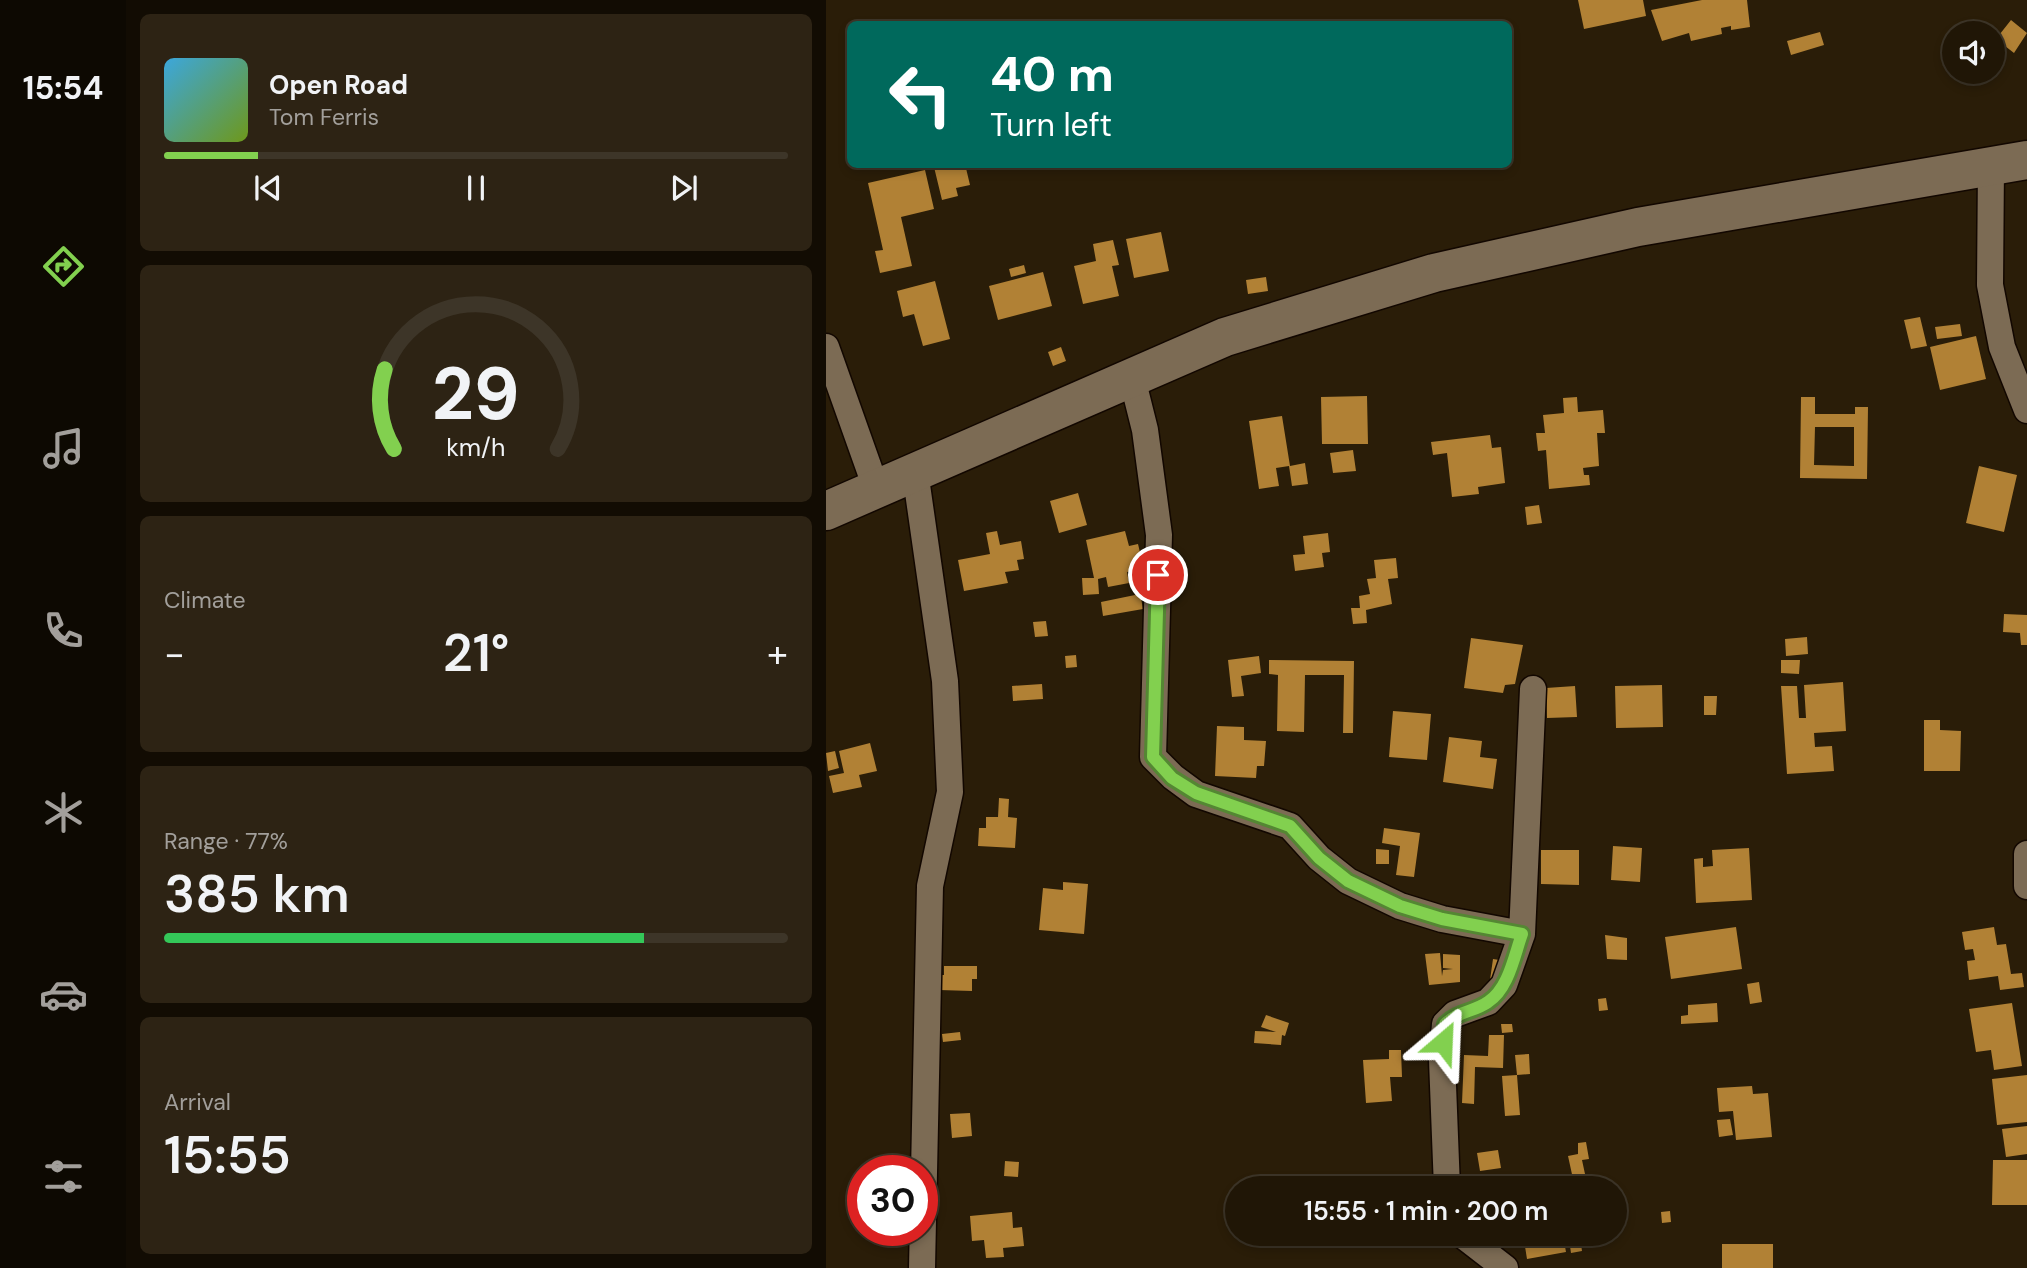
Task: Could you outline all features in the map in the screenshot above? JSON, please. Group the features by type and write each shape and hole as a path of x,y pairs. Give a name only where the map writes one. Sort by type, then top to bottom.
{"main road":[{"path":"826,511 1224,337 1434,273 1639,227 2009,163"}],"street":[{"path":"2009,163 1990,285 2002,346 2027,410"},
{"path":"826,347 876,488"},
{"path":"1132,378 1145,430 1159,535 1153,757 1172,778 1196,793 1290,826 1319,858 1348,881 1400,906 1442,919 1522,934"},
{"path":"915,471 946,693 950,792 930,886 922,1268"},
{"path":"1447,1176 1442,1060 1445,1024 1455,1014 1488,1002 1504,985 1522,934 1533,689"},
{"path":"2027,854 2027,886"},
{"path":"1477,1246 1505,1268"}],"building":[{"path":"1578,0 1643,0 1646,16 1584,29"},
{"path":"1702,0 1747,0 1750,27 1731,30 1731,26 1721,28 1722,34 1691,41 1689,33 1662,41 1651,10"},
{"path":"2011,20 2027,33 2014,53 2005,46 2005,28"},
{"path":"1820,32 1824,45 1791,55 1787,41"},
{"path":"934,168 966,168 970,185 956,188 958,196 942,200"},
{"path":"925,170 934,209 901,217 912,266 880,273 875,251 883,250 868,183"},
{"path":"1161,232 1169,271 1134,278 1126,239"},
{"path":"1113,240 1119,265 1112,266 1119,296 1083,304 1074,266 1096,261 1093,244"},
{"path":"1024,265 1026,273 1011,277 1009,269"},
{"path":"1043,272 1052,306 998,320 989,286"},
{"path":"1266,277 1268,291 1248,294 1246,280"},
{"path":"935,281 950,339 923,346 914,314 903,317 897,291"},
{"path":"1920,317 1927,346 1911,349 1904,320"},
{"path":"1960,324 1962,336 1937,339 1935,327"},
{"path":"1976,336 1986,379 1940,390 1930,347"},
{"path":"1061,347 1066,361 1053,366 1048,352"},
{"path":"1367,396 1368,444 1322,444 1321,397"},
{"path":"1577,397 1578,412 1603,410 1605,433 1597,433 1599,466 1583,468 1584,475 1589,475 1590,485 1549,489 1546,450 1538,451 1536,433 1545,433 1543,415 1564,413 1563,398"},
{"path":"1801,397 1815,397 1815,414 1855,414 1855,407 1868,407 1867,479 1800,478","holes":["1815,427 1854,427 1854,466 1814,465"]},
{"path":"1282,416 1290,466 1305,463 1308,484 1292,486 1289,466 1276,468 1279,486 1259,489 1249,421"},
{"path":"1490,435 1492,448 1501,447 1505,483 1478,487 1479,494 1452,497 1447,453 1433,455 1431,442"},
{"path":"1353,450 1356,471 1333,473 1330,453"},
{"path":"1979,466 2017,475 2004,532 1966,523"},
{"path":"1078,493 1087,525 1059,533 1050,501"},
{"path":"1539,505 1542,523 1527,525 1525,507"},
{"path":"997,531 1000,545 1021,541 1024,559 1017,560 1019,570 1005,572 1008,583 964,591 958,560 990,554 986,533"},
{"path":"1125,531 1129,546 1138,544 1144,569 1127,572 1129,583 1108,587 1106,577 1098,579 1099,594 1083,595 1082,578 1094,578 1086,540"},
{"path":"1328,533 1330,552 1322,553 1324,567 1295,571 1293,555 1305,554 1303,536"},
{"path":"1396,558 1398,578 1388,579 1392,604 1366,610 1367,623 1353,624 1351,608 1360,608 1359,596 1370,594 1367,579 1376,578 1374,560"},
{"path":"1137,577 1143,609 1103,616 1101,602 1135,595 1131,578"},
{"path":"2004,614 2027,615 2027,645 2021,645 2020,633 2003,632"},
{"path":"1046,621 1048,636 1035,637 1033,622"},
{"path":"1807,637 1808,654 1786,656 1785,639"},
{"path":"1471,638 1523,645 1515,684 1505,685 1503,693 1464,688"},
{"path":"1076,655 1077,667 1066,668 1065,656"},
{"path":"1259,656 1261,673 1241,676 1244,696 1232,697 1228,660"},
{"path":"1269,660 1354,661 1353,733 1343,733 1344,675 1305,675 1304,732 1277,731 1278,675 1269,674"},
{"path":"1781,660 1800,660 1799,674 1781,673"},
{"path":"1843,682 1846,731 1814,733 1815,747 1832,746 1834,771 1787,774 1781,686 1797,686 1799,718 1806,718 1804,685"},
{"path":"1042,684 1043,699 1013,701 1012,686"},
{"path":"1662,685 1663,727 1616,728 1615,686"},
{"path":"1575,686 1577,717 1547,718 1546,688"},
{"path":"1704,696 1717,696 1716,715 1704,715"},
{"path":"1393,711 1431,714 1427,760 1389,757"},
{"path":"1924,720 1940,720 1940,730 1961,731 1960,771 1924,771"},
{"path":"1217,726 1244,727 1244,740 1266,741 1264,766 1257,766 1256,778 1215,776"},
{"path":"1449,737 1482,741 1480,757 1497,759 1493,789 1443,782"},
{"path":"870,743 877,771 859,775 862,787 833,793 829,776 844,773 839,751"},
{"path":"835,751 839,768 828,771 826,753"},
{"path":"999,798 1009,799 1008,817 1017,818 1015,848 978,846 979,828 986,828 986,817 998,817"},
{"path":"1384,828 1420,833 1414,877 1396,875 1400,846 1382,843"},
{"path":"1613,846 1642,848 1640,882 1611,880"},
{"path":"1749,848 1752,900 1696,903 1694,859 1703,858 1703,867 1713,866 1712,850"},
{"path":"1376,849 1389,850 1389,864 1376,864"},
{"path":"1541,850 1579,850 1579,885 1541,884"},
{"path":"1063,882 1088,884 1084,934 1039,930 1043,888 1063,890"},
{"path":"1736,927 1742,969 1671,979 1665,937"},
{"path":"1994,927 1997,945 2006,944 2011,974 2022,973 2024,987 2000,990 1998,976 1969,980 1967,961 1975,960 1973,949 1965,950 1962,932"},
{"path":"1605,935 1627,938 1627,960 1607,959"},
{"path":"1440,953 1442,976 1443,970 1453,969 1443,968 1443,954 1460,955 1460,982 1429,985 1425,954"},
{"path":"1493,959 1506,961 1502,982 1490,980"},
{"path":"944,966 977,966 977,979 972,979 972,991 939,990"},
{"path":"1759,982 1762,1002 1750,1004 1747,984"},
{"path":"1606,998 1608,1010 1599,1011 1598,999"},
{"path":"1717,1003 1718,1022 1681,1024 1681,1016 1688,1015 1688,1005"},
{"path":"2012,1003 2022,1066 1994,1070 1991,1050 1976,1052 1969,1009"},
{"path":"1266,1015 1289,1023 1285,1036 1282,1035 1281,1045 1254,1043 1255,1031 1276,1032 1261,1027"},
{"path":"1501,1024 1512,1024 1513,1032 1502,1033"},
{"path":"960,1032 961,1040 943,1042 942,1034"},
{"path":"1489,1035 1504,1035 1503,1068 1475,1067 1474,1104 1462,1103 1464,1055 1488,1056"},
{"path":"1389,1050 1401,1050 1402,1077 1390,1077 1392,1101 1366,1103 1363,1060 1389,1059"},
{"path":"1529,1054 1530,1074 1517,1075 1515,1055"},
{"path":"1517,1075 1520,1115 1505,1116 1502,1076"},
{"path":"2027,1075 2027,1122 1997,1125 1992,1079"},
{"path":"1752,1086 1753,1094 1768,1093 1772,1137 1736,1140 1733,1111 1719,1112 1717,1088"},
{"path":"970,1113 972,1136 952,1138 950,1114"},
{"path":"1730,1119 1733,1135 1719,1137 1717,1120"},
{"path":"2027,1126 2027,1154 2006,1157 2002,1129"},
{"path":"1586,1142 1589,1159 1582,1160 1585,1176 1572,1176 1568,1156 1578,1154 1578,1143"},
{"path":"1498,1150 1501,1168 1480,1171 1477,1153"},
{"path":"1993,1160 2027,1160 2027,1205 1992,1205"},
{"path":"1005,1161 1019,1162 1018,1177 1004,1176"},
{"path":"1670,1211 1671,1222 1662,1223 1661,1212"},
{"path":"1012,1212 1013,1228 1022,1227 1024,1246 1003,1248 1004,1257 986,1258 984,1240 972,1241 970,1216"},
{"path":"1722,1244 1773,1244 1773,1268 1722,1268"},
{"path":"1525,1246 1565,1246 1566,1252 1527,1259"},
{"path":"1570,1246 1581,1246 1582,1251 1571,1253"}],"route":[{"path":"1158,575 1153,757 1172,778 1196,793 1290,826 1319,858 1348,881 1400,906 1442,919 1522,934 1504,985 1488,1002 1455,1014 1445,1024 1443,1042"}]}
